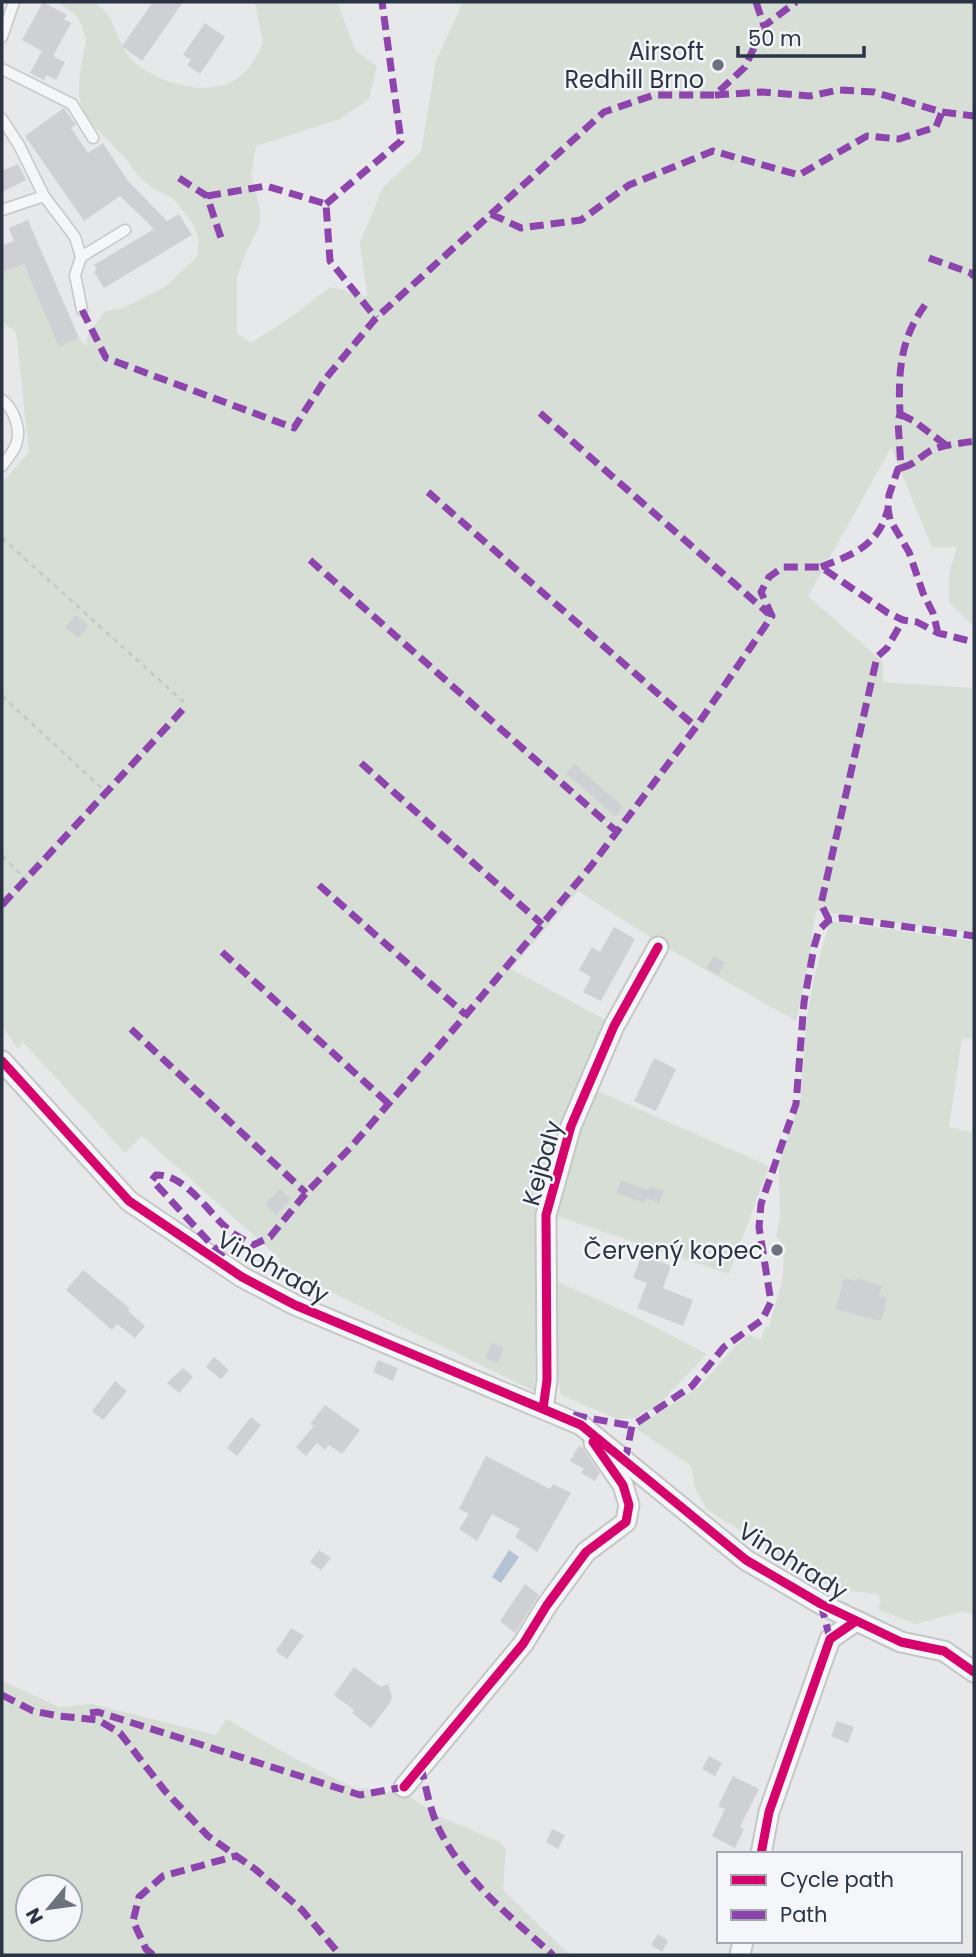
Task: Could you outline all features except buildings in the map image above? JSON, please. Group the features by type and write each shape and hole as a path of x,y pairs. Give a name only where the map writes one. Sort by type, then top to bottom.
{"street":[{"name":"Kejbaly","path":"543,1409 547,1380 546,1215 551,1192 571,1126 614,1026 658,947"},
{"name":"Vinohrady","path":"2,1061 130,1201 242,1277 295,1305 581,1425 746,1560 821,1604 901,1642 944,1651 974,1672"},
{"path":"404,1787 523,1644 547,1605 586,1552 626,1522 629,1505 623,1485 581,1425"},
{"name":"Vinohrady","path":"761,1852 769,1812 830,1639 856,1621"},
{"path":"944,1651 974,1654"}],"lane":[{"path":"2,37 14,2"},
{"path":"2,69 72,104 93,138"},
{"path":"2,120 19,145 44,196 75,237 81,257 75,275 82,310"},
{"path":"2,210 44,196"},
{"path":"81,257 125,230"},
{"path":"2,400 7,402 15,417 18,440 2,466"}],"path":[{"path":"2,538 187,705"},
{"path":"2,696 107,793"},
{"path":"2,856 26,879"}],"shaded area":[{"path":"86,1 99,6 111,20 122,46 133,61 159,77 190,87 220,86 234,80 249,68 263,44 255,2 337,2 356,51 377,66 369,99 340,119 256,146 251,175 260,208 260,225 237,277 237,333 251,343 290,318 330,287 367,296 360,243 383,187 421,152 436,61 463,2 974,2 974,624 949,602 949,573 957,547 932,547 891,448 808,596 883,662 883,682 974,688 974,933 816,911 796,1021 669,949 578,891 511,969 604,1019 604,1027 555,1142 539,1190 534,1391 281,1268 279,1258 142,1136 125,1153 23,1042 18,1049 2,1026 2,483 29,452 16,332 2,322 2,273 24,264 59,346 79,338 86,346 88,334 105,311 123,308 166,286 197,257 199,239 193,224 174,199 154,189 138,176 126,159 84,116 79,96 86,40 76,15 57,2"},
{"path":"830,921 974,941 974,1039 962,1038 949,1127 974,1133 974,1614 960,1612 916,1624 878,1609 881,1601 878,1594 833,1589 706,1509 695,1488 691,1466 635,1428 699,1387 734,1347 749,1335 761,1340 765,1327 769,1327 779,1294 784,1262 780,1239 776,1238 780,1218 779,1165 801,1097 806,1023 814,977"},
{"path":"595,1090 769,1166 729,1274 553,1215 580,1123"},
{"path":"551,1279 626,1312 707,1354 652,1411 648,1410 635,1418 617,1419 561,1395 556,1365"},
{"path":"2,1681 59,1707 92,1704 216,1735 226,1719 290,1756 358,1790 360,1788 387,1793 396,1788 441,1817 500,1842 506,1849 503,1890 570,1955 2,1955"}],"water":[{"path":"509,1550 519,1557 501,1583 492,1577"}],"marked path":[{"path":"326,204 401,141 382,2"},
{"path":"756,2 764,26 796,2"},
{"path":"82,310 106,358 294,428 326,378 376,318 604,112 654,95 715,95 745,67 764,26"},
{"path":"715,95 762,92 810,96 839,90 874,92 942,112 974,116"},
{"path":"491,214 521,228 581,220 629,185 713,151 799,175 867,136 899,139 936,127 942,112"},
{"path":"179,178 207,196 221,238"},
{"path":"207,196 266,186 326,204 330,261 376,318"},
{"path":"929,258 971,273 974,277"},
{"path":"925,305 910,331 902,357 898,421 901,468 898,469 889,495 888,509 890,520 909,552 938,633"},
{"path":"540,413 769,614"},
{"path":"900,414 947,446"},
{"path":"901,468 935,449 974,441"},
{"path":"428,492 696,727"},
{"path":"821,567 863,547 878,532 888,509"},
{"path":"310,560 616,831"},
{"path":"223,1257 152,1180 156,1175 167,1176 187,1187 221,1223 253,1245 270,1237 306,1193 350,1148 466,1015 591,866 696,727 772,616 761,592 769,577 783,567 821,567 888,613 903,620 917,622 938,633 974,642"},
{"path":"829,920 821,904 877,657 887,648 903,620"},
{"path":"2,905 187,705"},
{"path":"361,763 542,924"},
{"path":"319,885 466,1015"},
{"path":"625,1461 632,1426 692,1386 724,1347 762,1320 771,1302 759,1227 761,1204 796,1104 804,1002 819,930 829,920 842,918 974,936"},
{"path":"222,952 389,1104"},
{"path":"131,1029 306,1193"},
{"path":"573,1415 632,1426"},
{"path":"821,1604 830,1639"},
{"path":"2,1695 33,1711 98,1720 120,1733 165,1791 208,1836 255,1869 302,1910 340,1955"},
{"path":"90,1713 98,1712 360,1795 404,1787"},
{"path":"421,1766 434,1817 452,1851 491,1899 553,1955"},
{"path":"153,1955 146,1949 133,1921 139,1897 163,1876 236,1856"}],"cycle path":[{"path":"543,1409 547,1380 546,1215 571,1126 614,1026 658,947"},
{"path":"2,1061 129,1201 242,1277 295,1305 581,1425 746,1560 821,1604 901,1642 944,1651 974,1672"},
{"path":"404,1787 523,1644 547,1605 586,1552 626,1522 629,1505 623,1485 593,1442"},
{"path":"761,1852 769,1812 830,1639 856,1621"}],"place":[{"name":"Airsoft Redhill Brno","path":"718,65"},
{"name":"Červený kopec","path":"777,1250"}]}
